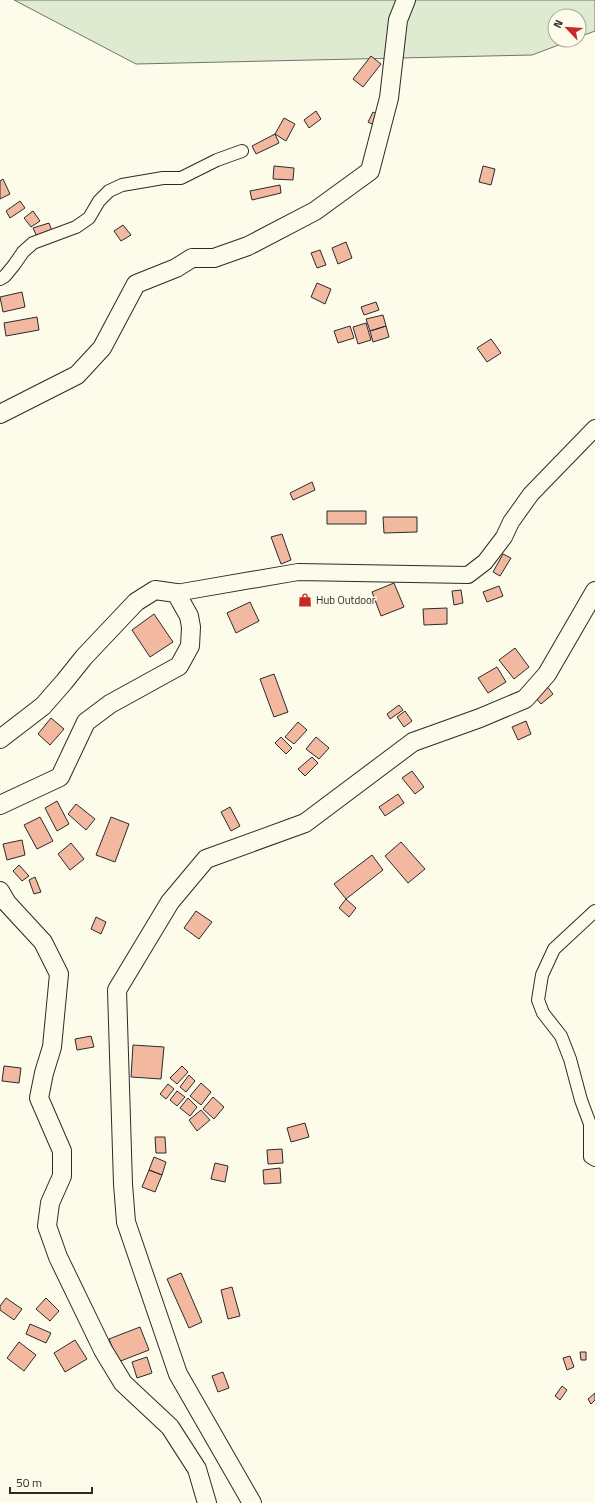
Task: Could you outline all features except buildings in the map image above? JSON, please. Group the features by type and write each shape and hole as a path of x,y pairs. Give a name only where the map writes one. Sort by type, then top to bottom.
{"highway":[{"path":"0,414 77,375 102,348 136,284 176,268 192,258 214,258 248,246 314,211 370,171 389,98 398,20 406,0"},
{"path":"0,739 43,706 84,657 136,602 155,590 176,593 189,616 191,627 190,646 179,666 110,704 86,722 69,754 60,777 0,805"},
{"path":"252,1503 178,1374 126,1222 123,1184 117,990 170,902 206,859 305,823 413,742 480,718 524,699 548,674 595,591"},
{"path":"0,891 7,903 43,942 59,974 52,1046 44,1073 39,1098 62,1151 62,1176 50,1203 47,1226 58,1257 104,1350 123,1383 170,1427 197,1469 207,1503"}],"main road":[{"path":"176,593 298,572 468,575 485,562 504,537 511,522 531,494 595,428"}],"street":[{"path":"0,279 5,276 23,252 33,243 76,227 89,218 100,201 109,191 122,185 163,178 181,178 217,160 242,151"},
{"path":"595,911 554,949 542,976 538,1000 543,1013 561,1036 570,1059 581,1100 590,1124 590,1157 595,1160"}],"green space":[{"path":"14,0 595,0 595,31 587,34 587,8 547,8 547,48 551,48 532,55 136,64"}],"place":[{"name":"Hub Outdoor","path":"305,600"}]}
